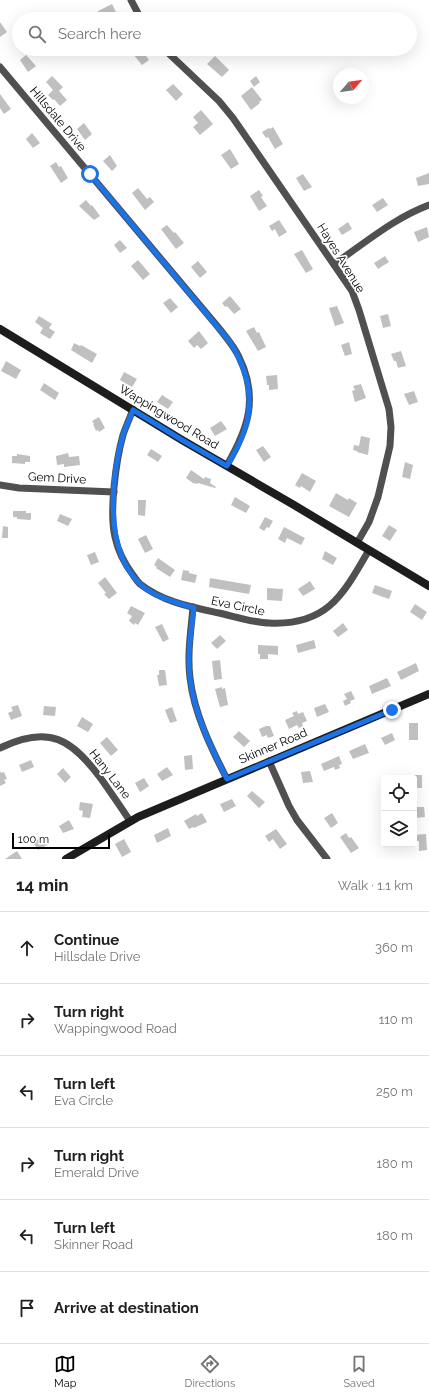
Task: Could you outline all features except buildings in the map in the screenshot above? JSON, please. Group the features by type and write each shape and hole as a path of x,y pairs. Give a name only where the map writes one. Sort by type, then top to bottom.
{"main road":[{"name":"Wappingwood Road","path":"0,329 182,440 429,586"},
{"name":"Skinner Road","path":"66,859 130,821 429,694"}],"street":[{"path":"131,0 137,12"},
{"name":"Hayes Avenue","path":"172,56 220,101 352,291 389,409 391,427 390,446 378,497 369,522 357,543"},
{"name":"Hillsdale Drive","path":"0,67 218,327 239,356 246,374 250,395 249,413 244,433 227,466"},
{"path":"334,264 399,219 429,205"},
{"name":"Eva Circle","path":"133,410 123,435 114,492 115,535 126,567 139,583 156,595 194,608 268,623 308,619 324,610 339,597 350,582 369,550"},
{"name":"Gem Drive","path":"0,485 19,488 114,492"},
{"path":"194,608 189,644 190,677 193,696 202,724 227,779"},
{"name":"Hany Lane","path":"0,748 16,740 29,737 47,737 66,742 82,755 119,803 130,821"},
{"path":"269,761 289,806 297,820 327,859"}],"route":[{"path":"90,174 230,342 239,356 246,374 250,395 249,413 244,433 227,466 133,410 123,435 114,492 115,535 126,567 139,583 156,595 194,608 189,644 190,677 193,696 202,724 227,779 392,710"}]}
